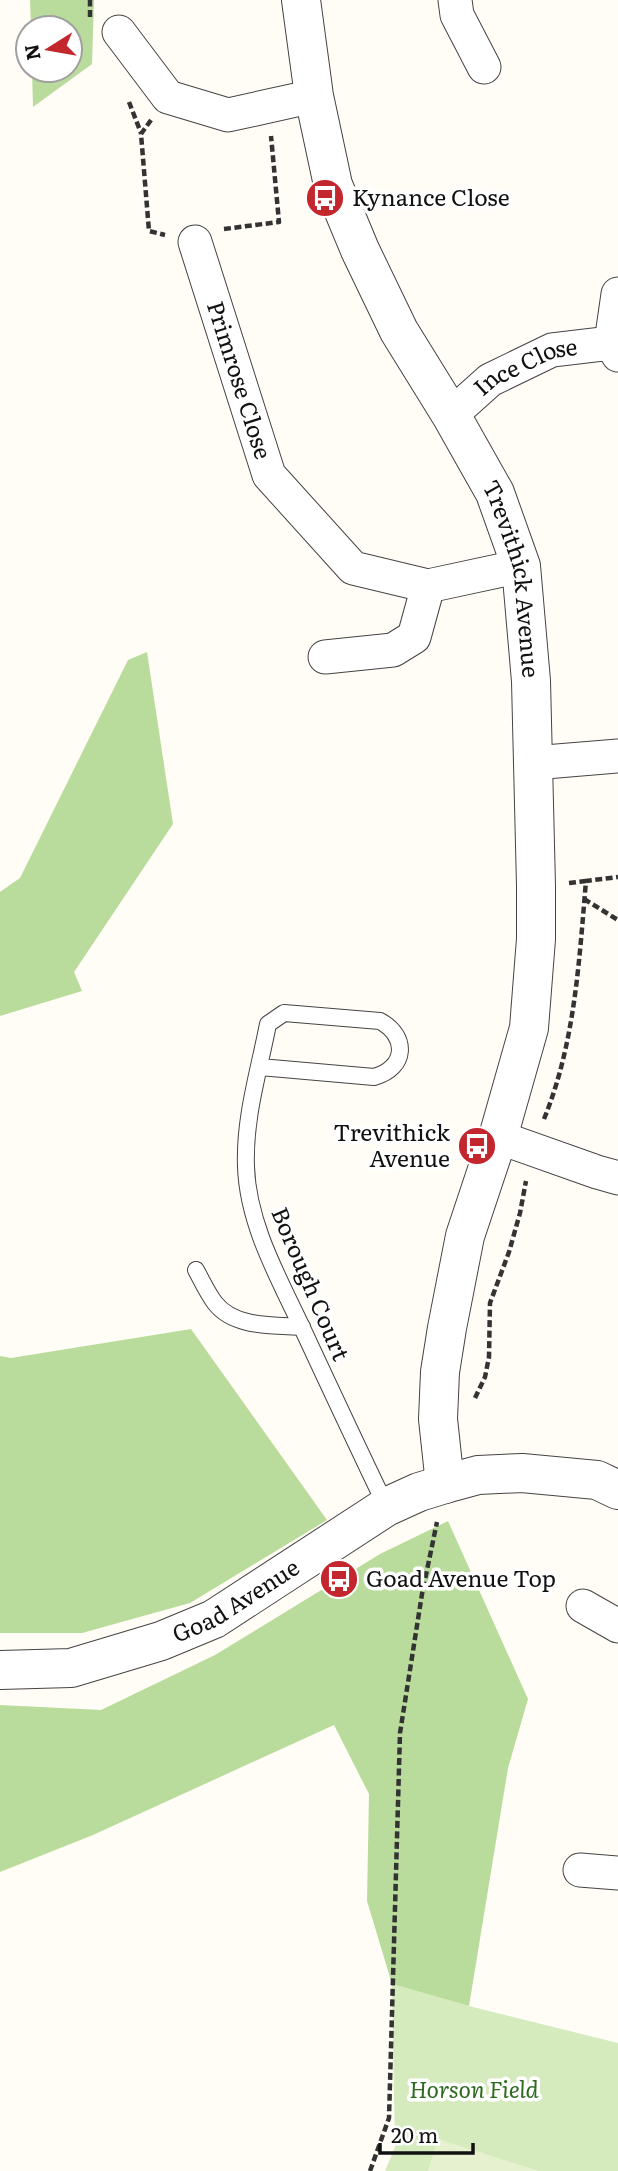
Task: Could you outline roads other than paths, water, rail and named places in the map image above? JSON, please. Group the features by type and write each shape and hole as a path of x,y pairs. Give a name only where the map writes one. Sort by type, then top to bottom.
{"street":[{"name":"Trevithick Avenue","path":"301,0 314,96 332,185 399,331 495,493 521,565 531,681 533,762 536,939 529,1028 498,1137 465,1236 440,1372 438,1419 445,1484"},
{"path":"455,0 457,15 484,68"},
{"path":"119,32 168,97 228,116 314,96"},
{"name":"Primrose Close","path":"195,242 269,475 353,568 428,586 521,565"},
{"name":"Ince Close","path":"451,415 490,380 552,349 614,349 618,294"},
{"path":"325,657 393,650 414,638 428,586"},
{"path":"533,762 618,756"},
{"path":"498,1137 618,1178"},
{"name":"Goad Avenue","path":"0,1670 71,1668 161,1641 214,1619 386,1507 445,1484 478,1475 522,1473 597,1480 618,1490"},
{"path":"583,1606 618,1626"},
{"path":"580,1870 618,1873"}],"lane":[{"name":"Borough Court","path":"260,1067 374,1077 386,1074 397,1063 401,1048 393,1027 380,1021 284,1013 268,1024 252,1096 246,1166 249,1191 265,1248 386,1507"},
{"path":"196,1270 215,1303 236,1319 256,1324 302,1328"}],"place":[{"name":"Kynance Close","path":"325,198"},
{"name":"Trevithick Avenue","path":"477,1146"},
{"name":"Goad Avenue Top","path":"339,1579"}],"park label":[{"name":"Horson Field","path":"474,2090"}]}
